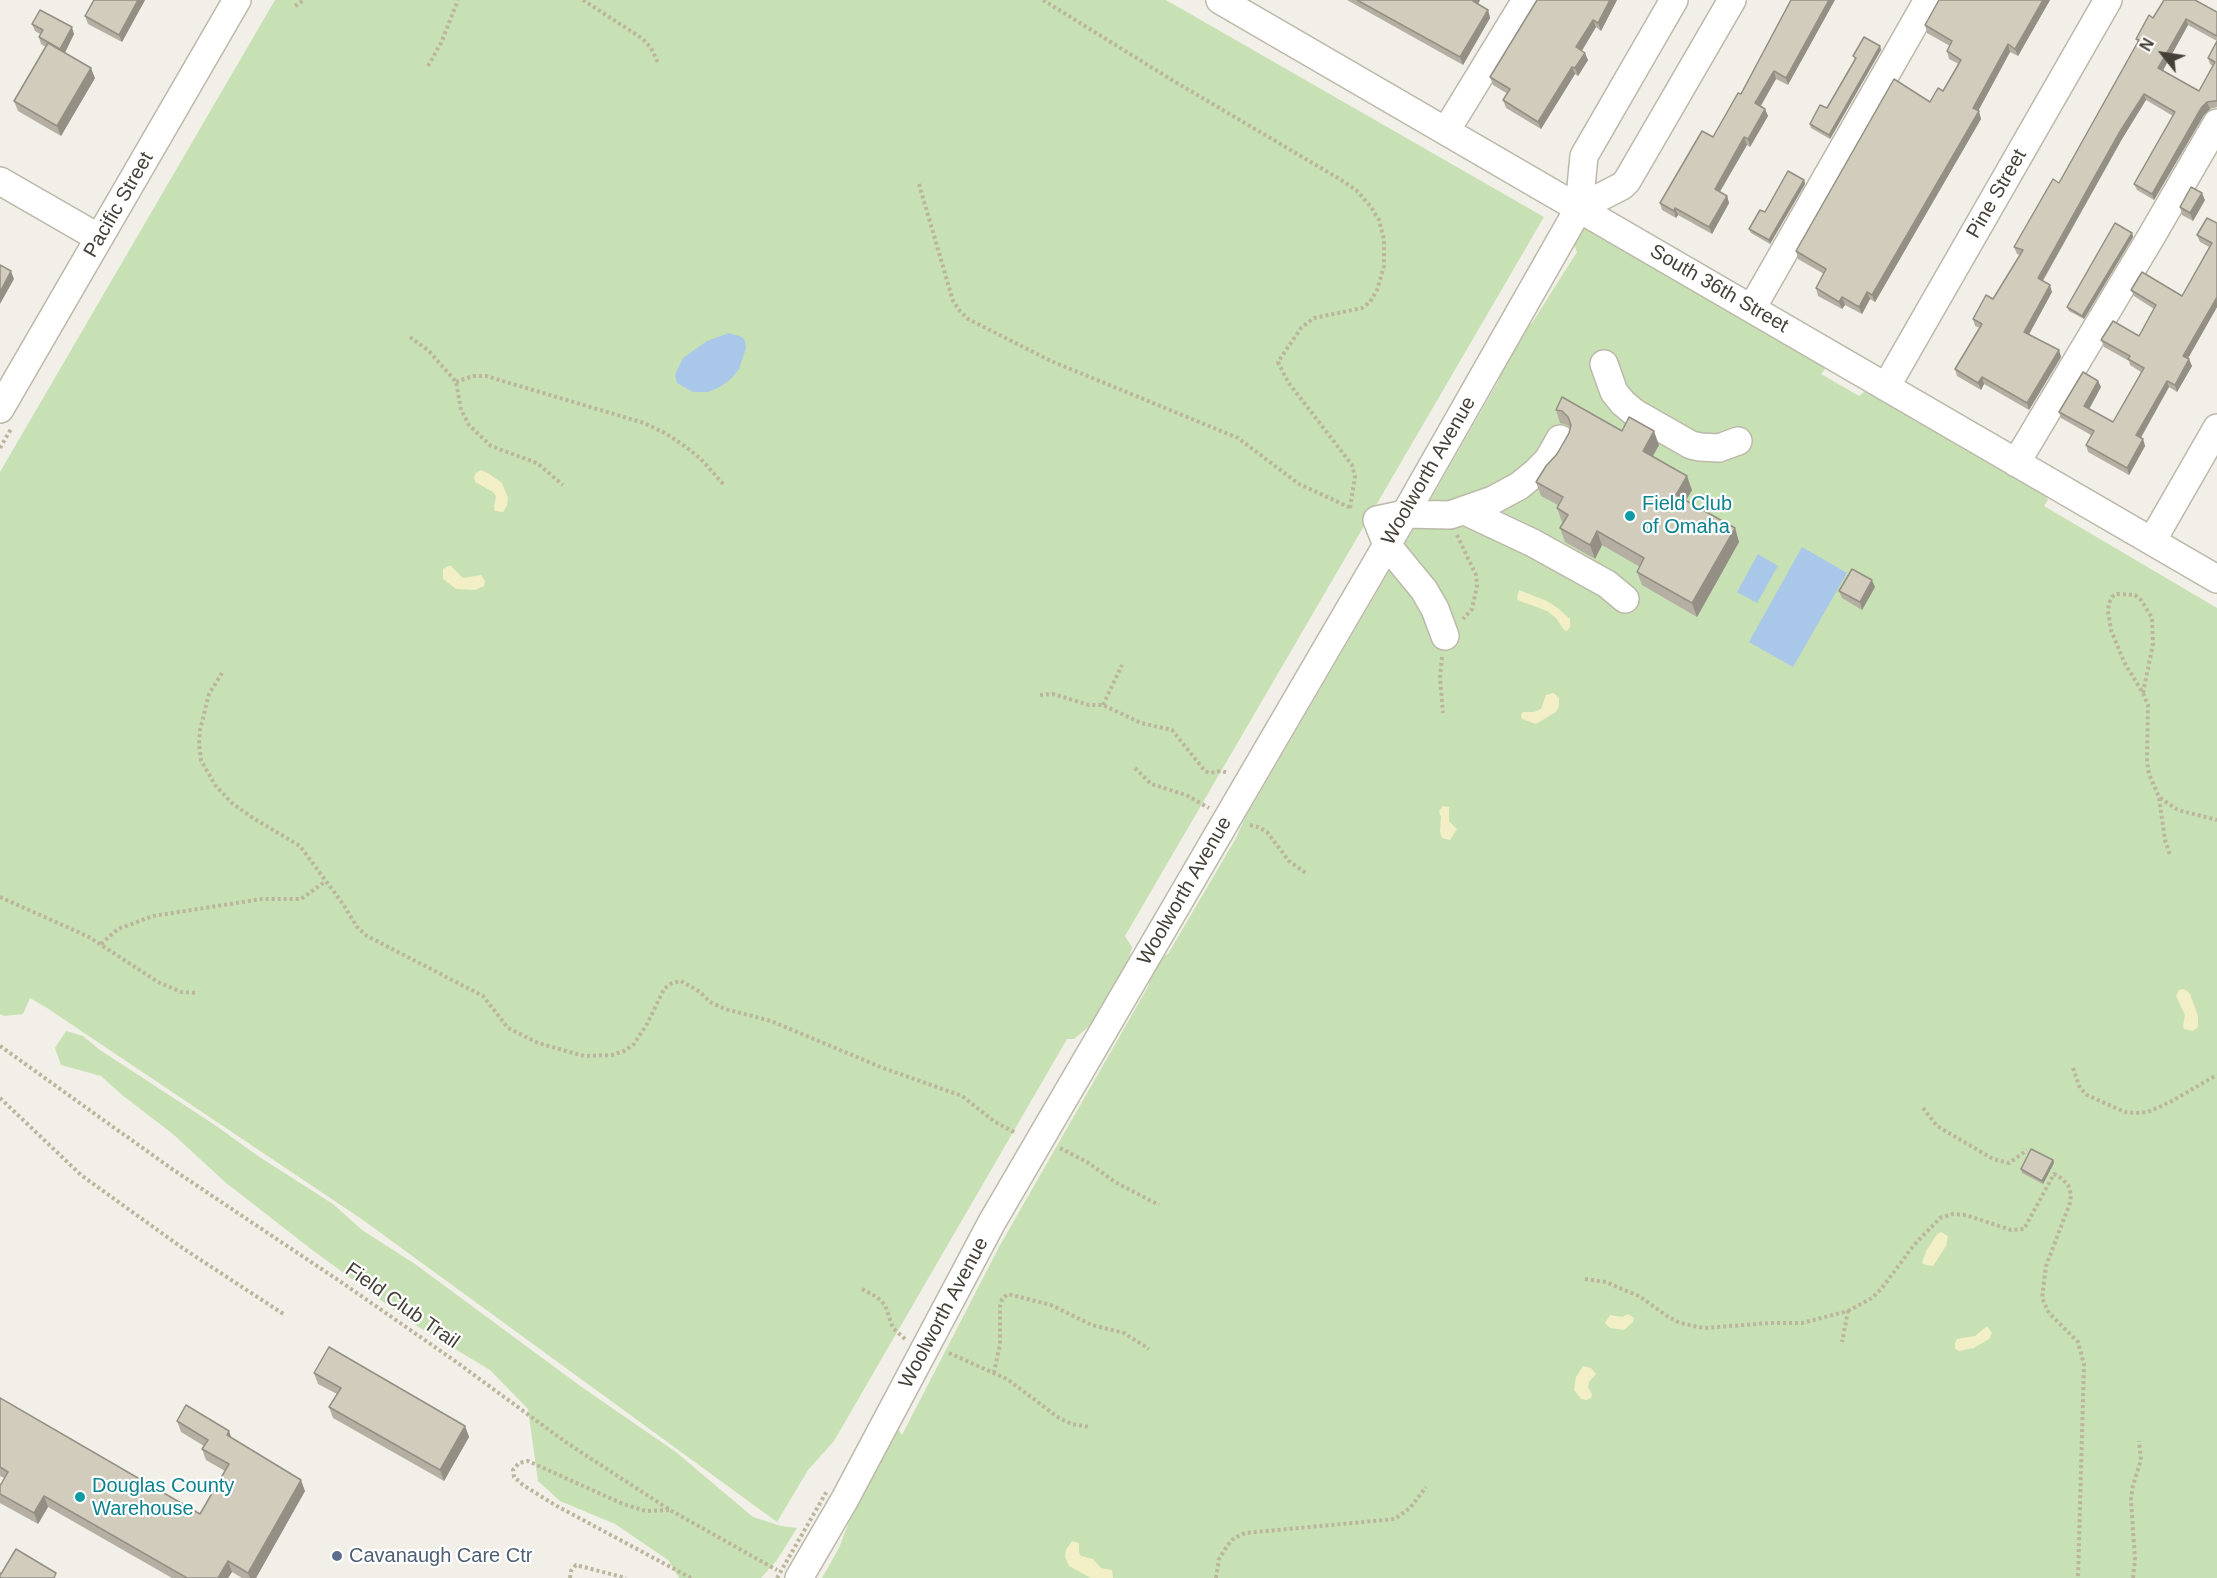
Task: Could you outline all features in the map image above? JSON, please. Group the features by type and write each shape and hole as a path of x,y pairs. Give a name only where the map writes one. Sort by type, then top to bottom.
{"street":[{"name":"Pacific Street","path":"0,409 237,0"},
{"name":"South 36th Street","path":"1220,0 2217,579"},
{"path":"1446,131 1526,0"},
{"name":"Woolworth Avenue","path":"791,1576 836,1495 914,1342 992,1222 1029,1138 1382,532 1405,513 1579,208 1584,156 1674,0"},
{"path":"1579,208 1622,186 1627,181 1732,0"},
{"path":"1752,308 1928,0"},
{"name":"Pine Street","path":"1886,387 2108,0"},
{"path":"2016,463 2217,123"},
{"path":"0,181 99,238"},
{"path":"1604,364 1614,392 1623,404 1691,445 1719,448 1738,441"},
{"path":"2152,541 2217,428"},
{"path":"1405,513 1458,513 1493,500 1535,474 1548,460 1560,439"},
{"path":"1458,513 1533,543 1607,584 1625,599"},
{"path":"1382,532 1424,590 1446,636"}],"path":[{"path":"295,6 304,0"},
{"path":"428,66 445,33 458,0"},
{"path":"583,0 643,39 651,48 657,63"},
{"path":"1043,0 1172,80 1338,178 1356,190 1371,207 1384,240 1384,266 1377,290 1370,302 1362,308 1314,318 1301,328 1278,362 1288,382 1352,465 1355,477 1350,508"},
{"path":"918,184 953,301 968,320 1051,361 1238,438 1299,484 1350,508 1382,532"},
{"path":"410,337 429,351 456,382 461,410 469,425 491,446 537,463 563,485"},
{"path":"456,382 473,376 486,376 644,423 686,447 701,459 724,485"},
{"path":"1443,713 1440,678 1446,636 1455,624 1465,618 1472,609 1477,586 1476,575 1458,538 1458,513"},
{"path":"2143,693 2153,644 2152,618 2141,600 2134,595 2117,594 2109,603 2111,630 2124,663 2148,705 2146,749 2149,774 2159,797 2165,840 2170,855"},
{"path":"1103,705 1122,665"},
{"path":"222,673 209,694 199,743 201,760 215,785 232,803 300,846 357,927 367,936 477,992 491,1005 508,1028 538,1043 584,1056 599,1057 624,1051 634,1044 640,1035 664,988 681,981 700,992 710,1002 725,1009 771,1021 883,1068 962,1096 996,1122 1029,1138 1073,1154 1115,1182 1159,1205"},
{"path":"1040,695 1053,694 1089,705 1103,705 1141,723 1172,730 1205,771 1230,773"},
{"path":"2159,797 2178,810 2217,820"},
{"path":"101,944 118,929 153,916 262,899 301,899 326,881"},
{"path":"0,897 71,927 158,982 181,992 198,993"},
{"name":"Field Club Trail","path":"0,1046 172,1169 455,1361 567,1443 670,1510 791,1576"},
{"path":"2073,1068 2080,1088 2087,1095 2125,1112 2136,1113 2148,1112 2170,1102 2217,1075"},
{"path":"0,1098 81,1175 150,1226 285,1315"},
{"path":"1923,1108 1937,1126 1993,1159 2009,1163 2027,1150"},
{"path":"1585,1279 1606,1282 1622,1288 1639,1296 1680,1323 1704,1328 1802,1323 1848,1311 1863,1304 1877,1293 1914,1245 1940,1218 1953,1214 1966,1215 2011,1230 2024,1229 2054,1174 2061,1178 2068,1185 2071,1194 2070,1203 2046,1266 2042,1298 2049,1313 2078,1342 2084,1364 2078,1578"},
{"path":"862,1288 885,1305 893,1328 914,1342 944,1351 994,1373 1006,1379 1059,1419 1090,1427"},
{"path":"994,1373 1000,1344 1000,1307 1002,1299 1008,1294 1051,1305 1092,1325 1124,1333 1149,1349"},
{"path":"1842,1342 1848,1311"},
{"path":"2133,1578 2135,1560 2131,1500 2141,1460 2139,1441"},
{"path":"670,1510 646,1511 623,1504 528,1461 519,1462 513,1470 514,1477 523,1485 555,1505 691,1578"},
{"path":"1216,1578 1220,1559 1227,1546 1234,1538 1245,1533 1395,1519 1410,1508 1426,1487"},
{"path":"777,1578 836,1495"},
{"path":"570,1578 571,1571 576,1565 626,1578"}],"green space":[{"path":"275,0 1166,0 1544,217 1125,936 1132,947 1125,972 1092,1024 1074,1039 1067,1039 834,1441 808,1470 777,1522 363,1220 47,1008 30,998 23,1014 4,1016 0,1014 0,472"},
{"path":"1592,221 1817,353 1825,369 1821,374 1859,396 1872,386 2042,489 2048,500 2044,506 2217,608 2217,1578 822,1578 839,1548 863,1486 897,1427 902,1435 999,1247 1149,985 1148,978 1160,958 1168,954 1416,525 1499,380 1497,369 1520,331 1532,323 1577,252 1573,242 1579,227"},
{"path":"66,1031 83,1036 100,1050 333,1204 362,1230 415,1264 583,1388 676,1452 753,1517 781,1526 797,1528 777,1560 761,1578 679,1578 668,1560 615,1524 560,1501 538,1481 528,1409 490,1370 412,1323 311,1249 225,1182 174,1135 101,1076 61,1065 55,1048"}],"sand":[{"path":"481,470 502,483 508,498 503,512 495,511 496,496 493,492 475,482 476,473"},
{"path":"451,566 463,578 481,575 485,581 484,586 475,590 456,589 443,579 443,569"},
{"path":"1519,590 1547,601 1559,609 1570,619 1570,627 1567,631 1547,611 1517,599"},
{"path":"1554,693 1559,698 1556,712 1536,724 1522,719 1523,712 1534,712 1541,709 1546,695"},
{"path":"1443,806 1449,807 1449,821 1457,829 1450,840 1442,838 1440,832 1439,811"},
{"path":"2183,989 2190,994 2198,1016 2198,1027 2193,1031 2184,1029 2183,1026 2185,1015 2176,996 2179,990"},
{"path":"1941,1232 1948,1236 1946,1246 1933,1266 1922,1263 1926,1251 1937,1234"},
{"path":"1628,1314 1634,1318 1633,1322 1624,1330 1610,1328 1605,1323 1610,1315 1622,1317"},
{"path":"1987,1326 1992,1333 1989,1339 1974,1348 1959,1351 1955,1349 1957,1339 1975,1336"},
{"path":"1583,1366 1591,1368 1596,1374 1589,1382 1591,1398 1586,1400 1581,1399 1574,1390 1576,1377"},
{"path":"1072,1541 1079,1543 1081,1556 1093,1559 1101,1568 1112,1570 1113,1578 1091,1578 1069,1566 1065,1557 1066,1550"}],"water":[{"path":"729,333 742,337 746,348 739,369 731,379 708,392 693,392 677,383 675,375 683,358 707,341"},
{"path":"1802,547 1847,573 1793,667 1749,642"},
{"path":"1758,554 1778,566 1757,603 1737,592"}],"building":[{"path":"94,0 138,0 119,35 85,16"},
{"path":"1357,0 1473,0 1488,10 1460,57"},
{"path":"1537,0 1610,0 1598,23 1593,20 1576,47 1585,53 1575,68 1572,67 1538,122 1503,100 1510,89 1490,77"},
{"path":"1791,0 1829,0 1786,78 1774,71 1755,103 1765,109 1748,139 1744,137 1715,189 1727,196 1709,227 1675,208 1674,211 1660,203 1702,131 1713,137 1738,93 1741,94"},
{"path":"1939,0 2043,0 2015,49 2008,44 1973,108 1979,111 1872,295 1867,292 1859,307 1842,297 1839,302 1816,288 1826,269 1796,251 1894,79 1930,102 1938,88 1943,91 1961,60 1947,51 1952,41 1925,25"},
{"path":"2164,0 2195,0 2217,12 2217,36 2186,19 2158,68 2199,91 2215,62 2208,58 2217,41 2217,101 2207,102 2201,108 2152,194 2134,184 2175,112 2144,94 2119,133 2038,278 2050,285 2024,332 2059,350 2027,403 1982,377 1978,383 1955,369 1982,324 1973,319 1986,295 1993,299 2023,250 2014,247 2053,179 2059,183 2139,40 2136,39 2149,15 2153,18"},
{"path":"40,10 72,27 60,49 39,37 43,30 32,24"},
{"path":"1864,37 1880,46 1829,135 1810,124 1820,105 1827,108 1856,58 1853,56"},
{"path":"48,43 91,68 57,126 14,101"},
{"path":"1788,171 1804,180 1769,240 1749,229 1760,210 1765,212"},
{"path":"2191,187 2202,193 2190,213 2180,207"},
{"path":"2207,218 2217,223 2217,297 2183,356 2189,359 2175,385 2167,381 2136,435 2143,439 2127,468 2086,445 2094,431 2059,412 2083,372 2098,381 2084,406 2113,422 2144,368 2128,359 2130,356 2101,340 2113,321 2139,336 2156,305 2131,290 2142,272 2182,296 2212,243 2197,235"},
{"path":"2115,223 2132,233 2082,316 2067,307"},
{"path":"0,265 11,271 0,292"},
{"name":"Field Club of Omaha","path":"1562,397 1622,431 1629,417 1654,431 1643,451 1687,476 1676,495 1735,528 1692,603 1637,572 1644,558 1597,531 1590,545 1560,528 1568,515 1557,508 1563,497 1536,482 1569,433 1571,425 1568,417 1562,411 1556,410"},
{"path":"1852,569 1872,580 1860,602 1839,591"},
{"path":"2031,1149 2053,1160 2042,1181 2021,1169"},
{"path":"329,1347 465,1426 440,1470 329,1407 341,1388 314,1373"},
{"name":"Douglas County Warehouse","path":"0,1398 200,1514 229,1464 202,1449 208,1440 177,1421 186,1405 229,1431 227,1435 301,1480 248,1573 228,1561 218,1578 187,1578 44,1496 34,1513 0,1494 0,1486 8,1472 0,1467"},
{"path":"16,1549 56,1573 54,1578 0,1578 0,1573"}],"place":[{"name":"Field Club of Omaha","path":"1630,516"},
{"name":"Douglas County Warehouse","path":"80,1497"},
{"name":"Cavanaugh Care Ctr","path":"337,1556"}]}
